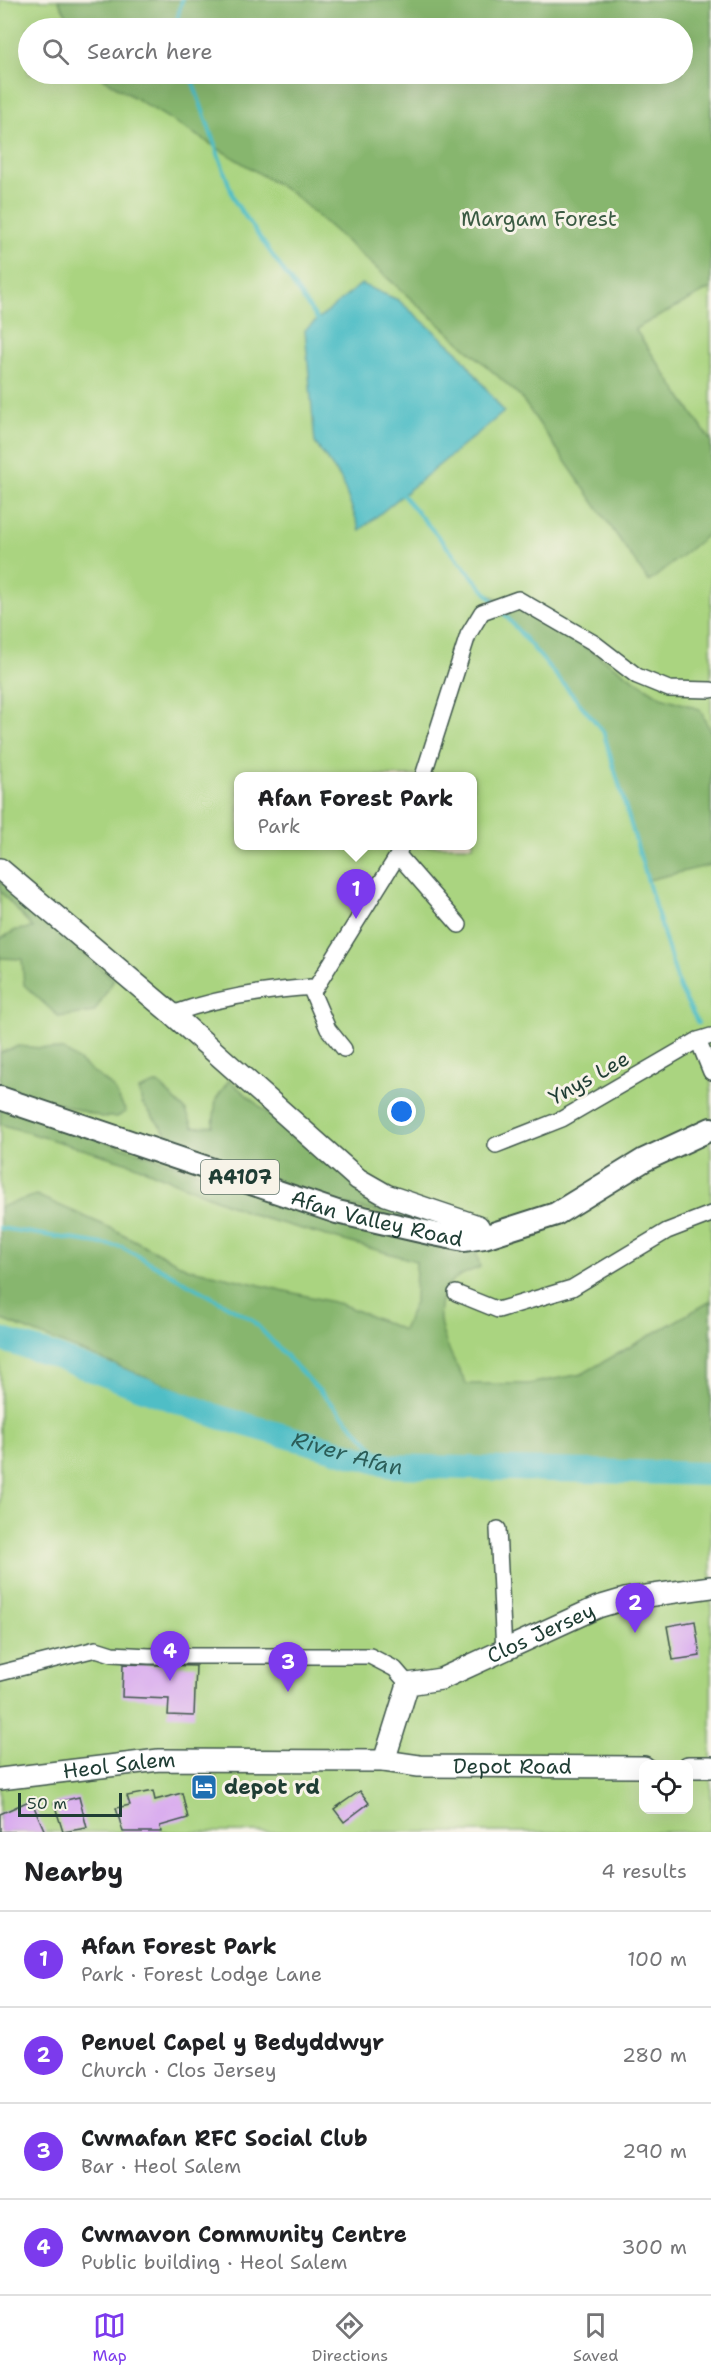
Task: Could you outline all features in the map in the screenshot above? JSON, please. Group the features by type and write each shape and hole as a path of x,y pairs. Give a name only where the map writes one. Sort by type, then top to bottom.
{"main road":[{"path":"0,869 172,1014 358,1179 386,1195 478,1226 484,1237"},
{"name":"Afan Valley Road","path":"0,1098 337,1212 464,1240 484,1237"},
{"name":"A4107","path":"484,1237 556,1214 644,1160 711,1129"},
{"name":"Clos Jersey","path":"408,1684 441,1679 598,1607 625,1599 711,1587"},
{"path":"384,1761 408,1684"},
{"name":"Heol Salem","path":"0,1779 159,1760 384,1761"},
{"name":"Depot Road","path":"384,1761 419,1766 639,1767"},
{"path":"693,1767 711,1767"}],"street":[{"path":"425,772 468,635 482,612 518,599 594,643 637,676 669,689 711,690"},
{"path":"172,1014 206,1002 278,989 316,987 400,850 459,925"},
{"path":"310,987 328,1029 344,1049"},
{"name":"Ynys Lee","path":"496,1145 562,1119 705,1038 711,1072"},
{"path":"456,1293 498,1310 572,1288 668,1231 711,1214"},
{"path":"498,1529 504,1652"},
{"path":"0,1673 96,1649 112,1654 149,1656 370,1656 395,1669 408,1684"}],"green space":[{"path":"0,0 711,0 711,1832 0,1832"},
{"name":"Margam Forest","path":"58,0 711,0 711,288 635,329 711,441 711,532 649,582 520,396 293,194 112,84 693,84 693,18 68,18"},
{"path":"487,594 542,619 661,697 700,709 711,733 711,865 648,880 603,731"},
{"path":"0,881 114,980 94,1012 59,1017 24,985 22,959 0,958 0,939 16,930 33,928 0,891"},
{"path":"18,1046 64,1050 113,1087 126,1112 117,1117 102,1117 0,1086 0,1053"},
{"path":"229,1080 301,1142 447,1224 448,1229 334,1202 173,1142 142,1103 139,1090 158,1083 186,1111 193,1127 213,1126 216,1099"},
{"path":"0,1107 396,1236 444,1248 476,1251 480,1267 451,1282 443,1294 440,1307 443,1333 466,1384 528,1384 582,1374 711,1301 711,1464 396,1457 229,1410 0,1319 0,1207 36,1195 113,1229 187,1268 341,1304 403,1330 415,1302 416,1261 259,1217 132,1164 0,1124"}],"water":[{"path":"361,284 398,300 458,352 504,412 360,530 341,479 315,443 305,330"}],"building":[{"path":"695,1621 700,1656 673,1660 667,1626"},
{"path":"123,1664 196,1666 194,1716 168,1715 169,1699 122,1697"},
{"path":"153,1791 155,1800 182,1793 188,1818 160,1826 161,1832 123,1832 116,1808 130,1805 127,1796"},
{"path":"360,1791 369,1803 344,1822 334,1809"},
{"path":"79,1797 87,1828 63,1832 54,1803"},
{"path":"31,1800 45,1832 0,1832 0,1814"}],"waterway":[{"path":"178,18 182,0"},
{"path":"194,84 235,202 320,323"},
{"path":"400,492 495,603"},
{"path":"500,609 603,731 680,989 698,1023"},
{"path":"0,1228 122,1247 251,1319 391,1466"},
{"name":"River Afan","path":"0,1339 49,1354 219,1417 391,1466 711,1474"}],"place":[{"name":"Afan Forest Park","path":"356,919"},
{"name":"Penuel Capel y Bedyddwyr","path":"635,1633"},
{"name":"Cwmavon Community Centre","path":"170,1681"},
{"name":"Cwmafan RFC Social Club","path":"288,1692"},
{"name":"depot rd","path":"204,1787"}]}
